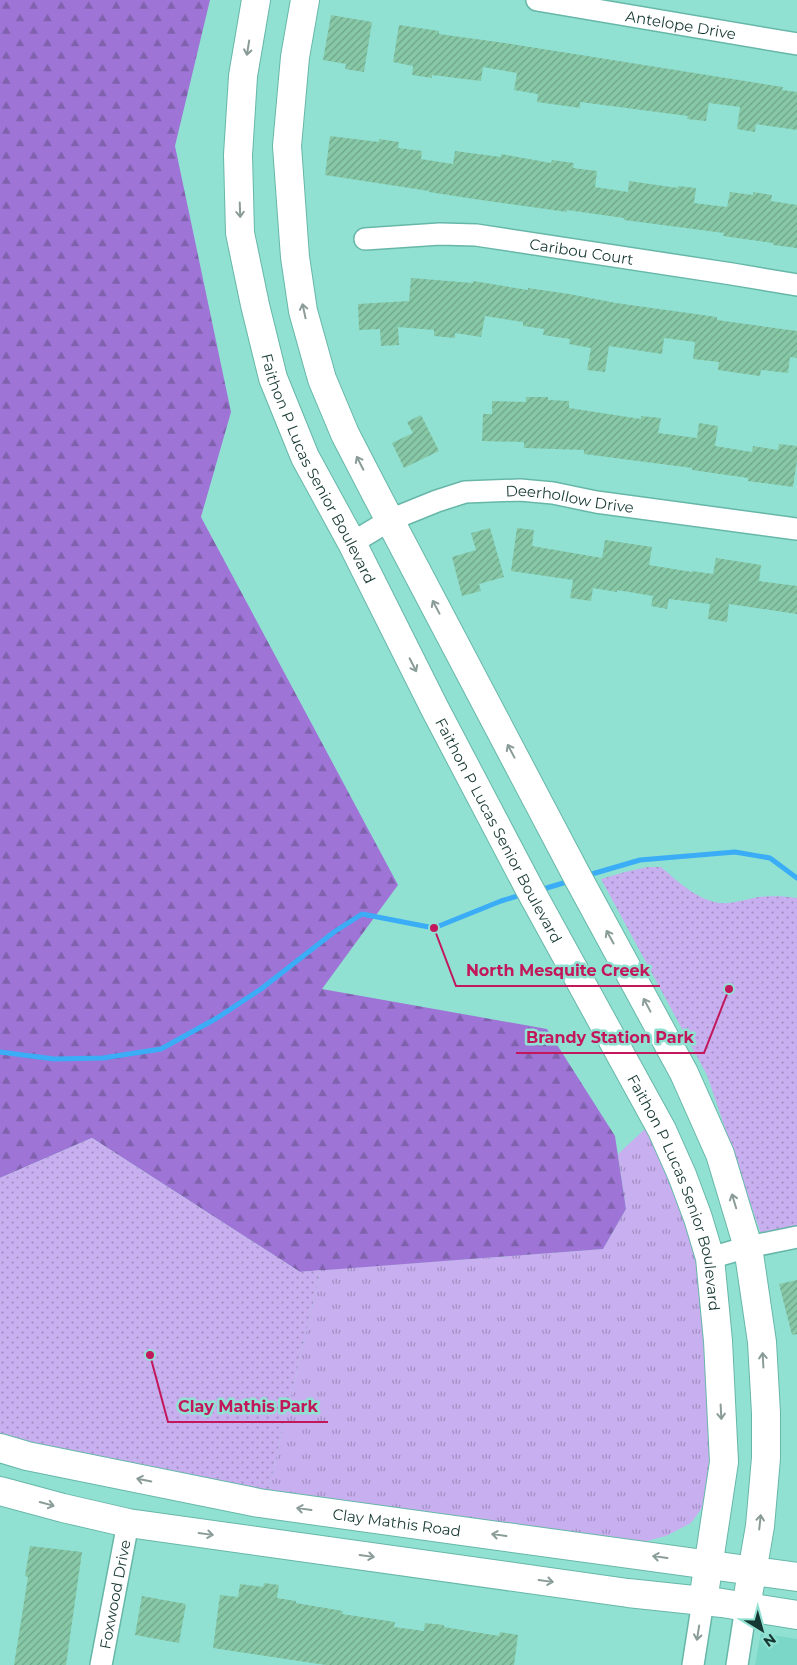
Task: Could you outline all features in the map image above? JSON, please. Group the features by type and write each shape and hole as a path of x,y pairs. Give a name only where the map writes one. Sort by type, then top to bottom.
{"main road":[{"name":"Faithon P Lucas Senior Boulevard","path":"256,0 243,76 238,155 240,233 273,378 305,457 352,543 434,708 662,1130 682,1175 710,1258 718,1341 724,1462 703,1601"},
{"path":"304,0 295,57 287,146 295,257 303,311 322,379 345,434 534,794 684,1073 720,1154 748,1247 762,1342 766,1413 766,1458 762,1507 746,1607"},
{"name":"Clay Mathis Road","path":"0,1448 27,1456 259,1503 797,1576"},
{"path":"0,1490 63,1508 128,1522 797,1615"}],"street":[{"name":"Antelope Drive","path":"537,0 797,44"},
{"name":"Caribou Court","path":"365,239 440,234 476,235 732,274 797,286"},
{"name":"Deerhollow Drive","path":"352,543 390,520 465,492 520,490 554,493 596,502 797,529"},
{"path":"710,1258 748,1247 797,1237"},
{"name":"Foxwood Drive","path":"101,1665 128,1522"},
{"name":"Faithon P Lucas Senior Boulevard","path":"693,1665 703,1601"},
{"path":"736,1665 746,1607"}],"shaded area":[{"path":"761,1633 797,1639 797,1665 755,1665"}],"green space":[{"path":"0,0 210,0 175,146 231,412 201,517 398,885 322,989 547,1029 615,1136 626,1209 603,1249 300,1272 92,1138 0,1178"},
{"path":"648,867 661,867 692,892 710,901 719,903 732,903 758,897 797,898 797,1229 762,1237 707,1075 601,879"},
{"path":"646,1128 667,1172 683,1217 696,1259 705,1303 711,1491 705,1504 691,1523 666,1536 647,1541 626,1543 268,1492 321,1270 603,1249 626,1209 618,1154"},
{"path":"92,1138 300,1272 321,1270 268,1492 0,1439 0,1178"}],"building":[{"path":"331,15 372,22 364,72 345,69 346,64 323,60"},
{"path":"399,25 439,31 439,34 783,87 782,90 797,92 797,130 756,124 755,132 737,129 740,107 709,103 706,121 687,119 688,116 580,102 580,108 537,102 538,94 514,90 517,73 483,67 481,81 432,75 432,78 412,75 413,66 393,62"},
{"path":"330,136 379,142 379,139 399,142 398,148 422,151 421,159 453,164 455,151 501,157 501,154 551,163 552,160 574,163 573,168 597,171 595,187 628,192 629,181 678,188 678,186 696,188 694,203 727,207 730,192 753,195 753,192 772,195 771,201 797,205 797,248 723,236 724,233 624,220 624,218 567,210 567,212 474,199 325,175"},
{"path":"411,278 473,283 473,281 528,290 528,288 717,317 717,320 797,331 797,358 790,357 788,373 761,370 760,376 718,370 719,362 693,359 695,342 664,338 662,354 609,346 605,372 587,370 591,348 569,344 570,339 543,335 544,329 523,326 523,322 485,316 481,337 455,333 455,338 434,336 434,330 398,327 399,345 381,346 380,329 359,330 358,304 409,301"},
{"path":"526,397 548,397 548,400 569,401 569,408 641,419 641,416 661,418 658,433 697,438 699,423 718,426 715,446 752,452 753,446 778,450 779,444 797,446 793,487 748,481 748,478 692,470 692,468 584,454 584,450 524,448 524,442 482,441 483,414 492,414 492,401 526,402"},
{"path":"421,415 439,451 404,468 392,443 413,433 407,422"},
{"path":"490,528 504,577 479,584 481,591 462,596 452,557 476,550 471,533"},
{"path":"517,528 534,530 532,546 602,558 605,540 652,547 649,565 692,572 713,574 716,558 761,565 759,581 797,586 797,614 729,604 727,622 708,619 710,604 669,599 667,609 651,606 653,596 593,588 591,601 570,598 573,580 511,571"},
{"path":"797,1280 797,1334 792,1335 779,1284"},
{"path":"30,1546 82,1552 66,1665 14,1665 28,1577 25,1576"},
{"path":"264,1583 279,1585 277,1598 343,1611 342,1614 395,1622 394,1627 424,1631 425,1623 499,1636 500,1632 518,1635 514,1665 326,1665 213,1648 220,1595 238,1597 240,1584 263,1587"},
{"path":"142,1596 186,1604 179,1643 135,1635"}],"waterway":[{"path":"585,876 640,860 735,852 770,858 797,878"},
{"path":"540,890 570,881"},
{"path":"0,1052 54,1059 103,1058 161,1049 217,1018 261,989 334,932 362,914 434,928 501,901 524,894"}],"place":[{"name":"North Mesquite Creek","path":"434,928"},
{"name":"Brandy Station Park","path":"729,989"},
{"name":"Clay Mathis Park","path":"150,1355"}]}
